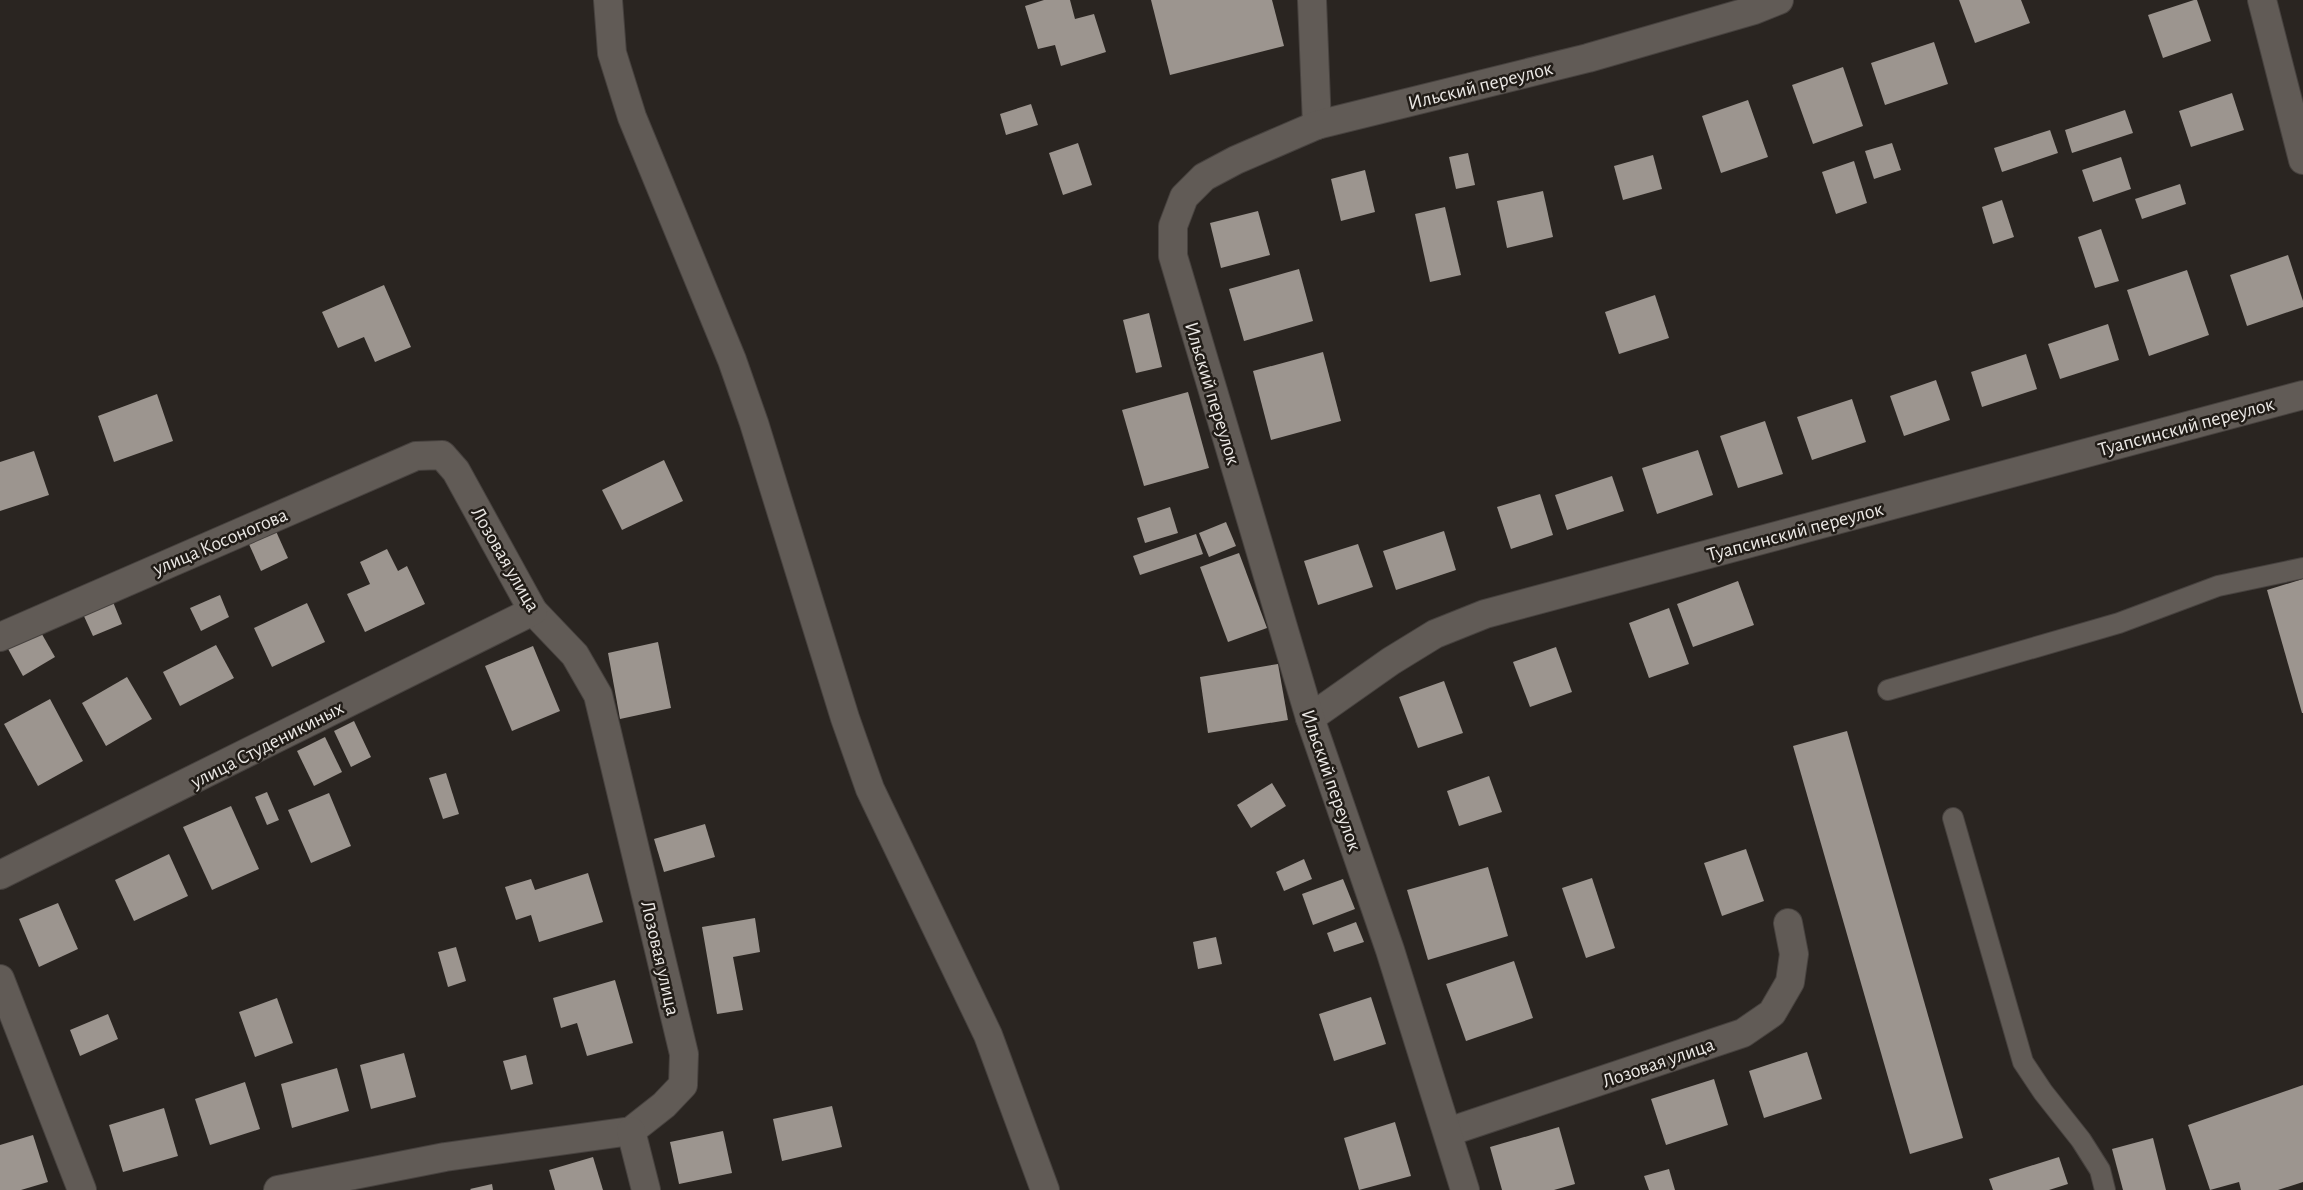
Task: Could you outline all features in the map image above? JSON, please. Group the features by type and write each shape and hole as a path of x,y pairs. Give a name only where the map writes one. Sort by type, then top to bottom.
{"street":[{"path":"608,0 612,53 632,117 732,360 757,432 845,718 870,789 988,1035 1045,1190"},
{"path":"1312,0 1317,125"},
{"name":"Ильский переулок","path":"1465,1190 1390,950 1310,718 1172,256 1173,226 1184,197 1204,177 1236,160 1317,125 1588,58 1754,10 1779,0"},
{"path":"2262,0 2303,160"},
{"name":"Туапсинский переулок","path":"1310,718 1435,634 1485,614 2303,395"},
{"name":"Лозовая улица","path":"278,1190 445,1157 631,1131 664,1106 683,1085 684,1054 598,695 575,655 533,611 456,471 442,455"},
{"name":"улица Косоногова","path":"0,637 416,456 442,455"},
{"name":"улица Студеникиных","path":"0,875 533,611"},
{"name":"Лозовая улица","path":"1448,1132 1743,1033 1772,1013 1790,982 1794,954 1788,923"},
{"path":"0,979 82,1190"},
{"path":"631,1131 646,1190"}],"lane":[{"path":"1888,690 2119,623 2218,586 2303,568"},
{"path":"1953,818 2022,1062 2100,1170 2105,1190"}],"building":[{"path":"1044,0 1070,0 1075,19 1094,14 1106,52 1061,66 1055,45 1038,49 1025,6"},
{"path":"1151,0 1272,0 1284,46 1170,75"},
{"path":"1959,0 2021,0 2030,23 1975,43"},
{"path":"2197,0 2211,41 2163,58 2148,15"},
{"path":"1934,42 1948,84 1885,105 1871,63"},
{"path":"1843,67 1863,126 1813,144 1792,85"},
{"path":"2232,93 2244,130 2191,147 2179,111"},
{"path":"1748,100 1768,157 1721,173 1702,116"},
{"path":"1031,104 1038,125 1006,135 1000,114"},
{"path":"2125,110 2133,133 2072,153 2065,130"},
{"path":"2050,130 2058,153 2002,172 1994,148"},
{"path":"1078,143 1092,185 1063,195 1049,153"},
{"path":"1892,143 1901,170 1874,179 1865,151"},
{"path":"1468,153 1475,185 1456,189 1449,157"},
{"path":"1653,155 1662,189 1623,200 1614,166"},
{"path":"2121,157 2131,189 2093,202 2082,170"},
{"path":"1854,161 1867,203 1836,214 1822,172"},
{"path":"1365,170 1375,212 1341,221 1331,179"},
{"path":"2180,184 2186,204 2142,219 2135,199"},
{"path":"1543,191 1553,237 1507,248 1497,201"},
{"path":"2002,200 2014,237 1993,244 1982,207"},
{"path":"1445,207 1461,275 1430,282 1415,214"},
{"path":"1258,211 1270,255 1221,268 1210,223"},
{"path":"2101,229 2119,281 2095,288 2078,237"},
{"path":"2288,255 2303,301 2303,307 2247,326 2230,275"},
{"path":"1299,269 1313,321 1244,341 1229,289"},
{"path":"2187,270 2209,335 2149,356 2127,290"},
{"path":"384,285 411,347 375,362 364,337 338,348 322,312"},
{"path":"1655,295 1669,338 1619,354 1605,312"},
{"path":"1149,313 1162,367 1136,373 1123,320"},
{"path":"2108,324 2119,360 2060,379 2048,344"},
{"path":"1323,352 1341,421 1271,440 1253,371"},
{"path":"2026,354 2037,389 1982,407 1971,372"},
{"path":"1936,380 1950,420 1904,436 1890,396"},
{"path":"1188,392 1209,468 1144,486 1122,410"},
{"path":"157,394 173,441 114,462 98,416"},
{"path":"1852,399 1866,442 1812,460 1797,417"},
{"path":"1765,421 1783,474 1738,488 1720,436"},
{"path":"1698,450 1713,495 1657,514 1642,468"},
{"path":"34,451 49,495 0,511 0,462"},
{"path":"664,460 683,501 622,530 602,490"},
{"path":"1612,476 1624,511 1567,530 1555,495"},
{"path":"1540,494 1553,535 1511,549 1497,507"},
{"path":"1170,507 1178,533 1145,543 1137,518"},
{"path":"1226,522 1236,546 1209,557 1199,533"},
{"path":"275,529 288,558 261,571 248,542"},
{"path":"1444,531 1456,570 1396,590 1383,551"},
{"path":"1196,534 1203,554 1140,575 1133,556"},
{"path":"1358,544 1373,587 1318,605 1304,561"},
{"path":"387,549 398,571 407,566 425,604 365,632 347,594 370,584 360,562"},
{"path":"1239,553 1267,628 1228,642 1200,567"},
{"path":"2303,579 2303,713 2302,713 2267,590"},
{"path":"1738,581 1754,625 1693,647 1677,604"},
{"path":"220,595 229,617 201,631 190,608"},
{"path":"113,602 122,624 93,636 83,614"},
{"path":"307,603 325,642 272,667 254,628"},
{"path":"1669,608 1689,664 1649,678 1629,623"},
{"path":"39,629 55,657 23,676 7,647"},
{"path":"658,642 671,708 620,719 608,653"},
{"path":"216,645 234,678 180,706 163,672"},
{"path":"533,646 560,711 512,731 485,666"},
{"path":"1556,647 1572,692 1530,707 1513,662"},
{"path":"1278,664 1288,720 1208,733 1200,677"},
{"path":"127,677 152,719 106,746 82,703"},
{"path":"1444,681 1463,733 1418,748 1399,697"},
{"path":"50,699 83,761 38,786 4,724"},
{"path":"354,721 371,757 351,767 334,731"},
{"path":"1847,731 1963,1138 1910,1154 1793,746"},
{"path":"325,737 342,772 314,786 297,751"},
{"path":"446,773 459,814 443,819 429,778"},
{"path":"1489,776 1502,812 1459,826 1447,791"},
{"path":"1272,783 1286,806 1251,828 1237,805"},
{"path":"267,792 279,820 267,825 255,797"},
{"path":"329,793 351,846 311,863 288,810"},
{"path":"231,806 259,869 212,890 183,827"},
{"path":"705,824 715,857 664,872 654,839"},
{"path":"1746,849 1764,901 1722,916 1704,863"},
{"path":"169,854 188,896 134,921 115,880"},
{"path":"1304,859 1312,879 1284,891 1276,872"},
{"path":"1488,867 1508,936 1428,960 1407,890"},
{"path":"588,873 603,922 539,942 531,915 516,920 505,887 531,879 535,890"},
{"path":"1592,878 1615,948 1586,958 1562,888"},
{"path":"1343,879 1355,909 1313,925 1302,894"},
{"path":"58,903 78,949 39,967 19,919"},
{"path":"755,918 760,952 733,957 743,1010 717,1014 702,927"},
{"path":"1356,922 1364,942 1334,952 1327,933"},
{"path":"1216,937 1222,964 1198,969 1193,942"},
{"path":"456,947 466,981 448,987 438,952"},
{"path":"1514,961 1533,1018 1466,1041 1446,984"},
{"path":"615,980 633,1043 587,1056 577,1023 561,1028 553,998"},
{"path":"1371,997 1386,1044 1334,1061 1319,1014"},
{"path":"277,998 293,1043 255,1057 239,1012"},
{"path":"108,1014 118,1039 80,1056 70,1030"},
{"path":"1807,1052 1822,1099 1764,1118 1749,1071"},
{"path":"404,1053 416,1097 371,1109 360,1065"},
{"path":"526,1055 533,1084 511,1090 503,1061"},
{"path":"337,1068 349,1111 292,1128 281,1084"},
{"path":"1714,1079 1728,1125 1666,1145 1651,1099"},
{"path":"245,1082 260,1129 210,1145 195,1099"},
{"path":"2303,1085 2303,1182 2278,1190 2241,1190 2239,1182 2210,1190 2188,1125"},
{"path":"832,1106 842,1147 782,1161 773,1119"},
{"path":"164,1108 178,1156 123,1172 109,1125"},
{"path":"1395,1122 1411,1176 1359,1190 1344,1138"},
{"path":"1559,1127 1575,1184 1554,1190 1502,1190 1490,1147"},
{"path":"723,1131 732,1173 679,1184 670,1142"},
{"path":"33,1135 48,1182 21,1190 0,1190 0,1145"},
{"path":"2153,1138 2166,1190 2123,1190 2112,1149"},
{"path":"593,1157 603,1190 555,1190 549,1170"},
{"path":"2059,1157 2068,1184 2049,1190 1993,1190 1989,1179"},
{"path":"1669,1169 1675,1190 1649,1190 1644,1176"},
{"path":"492,1184 493,1190 470,1189"}]}
